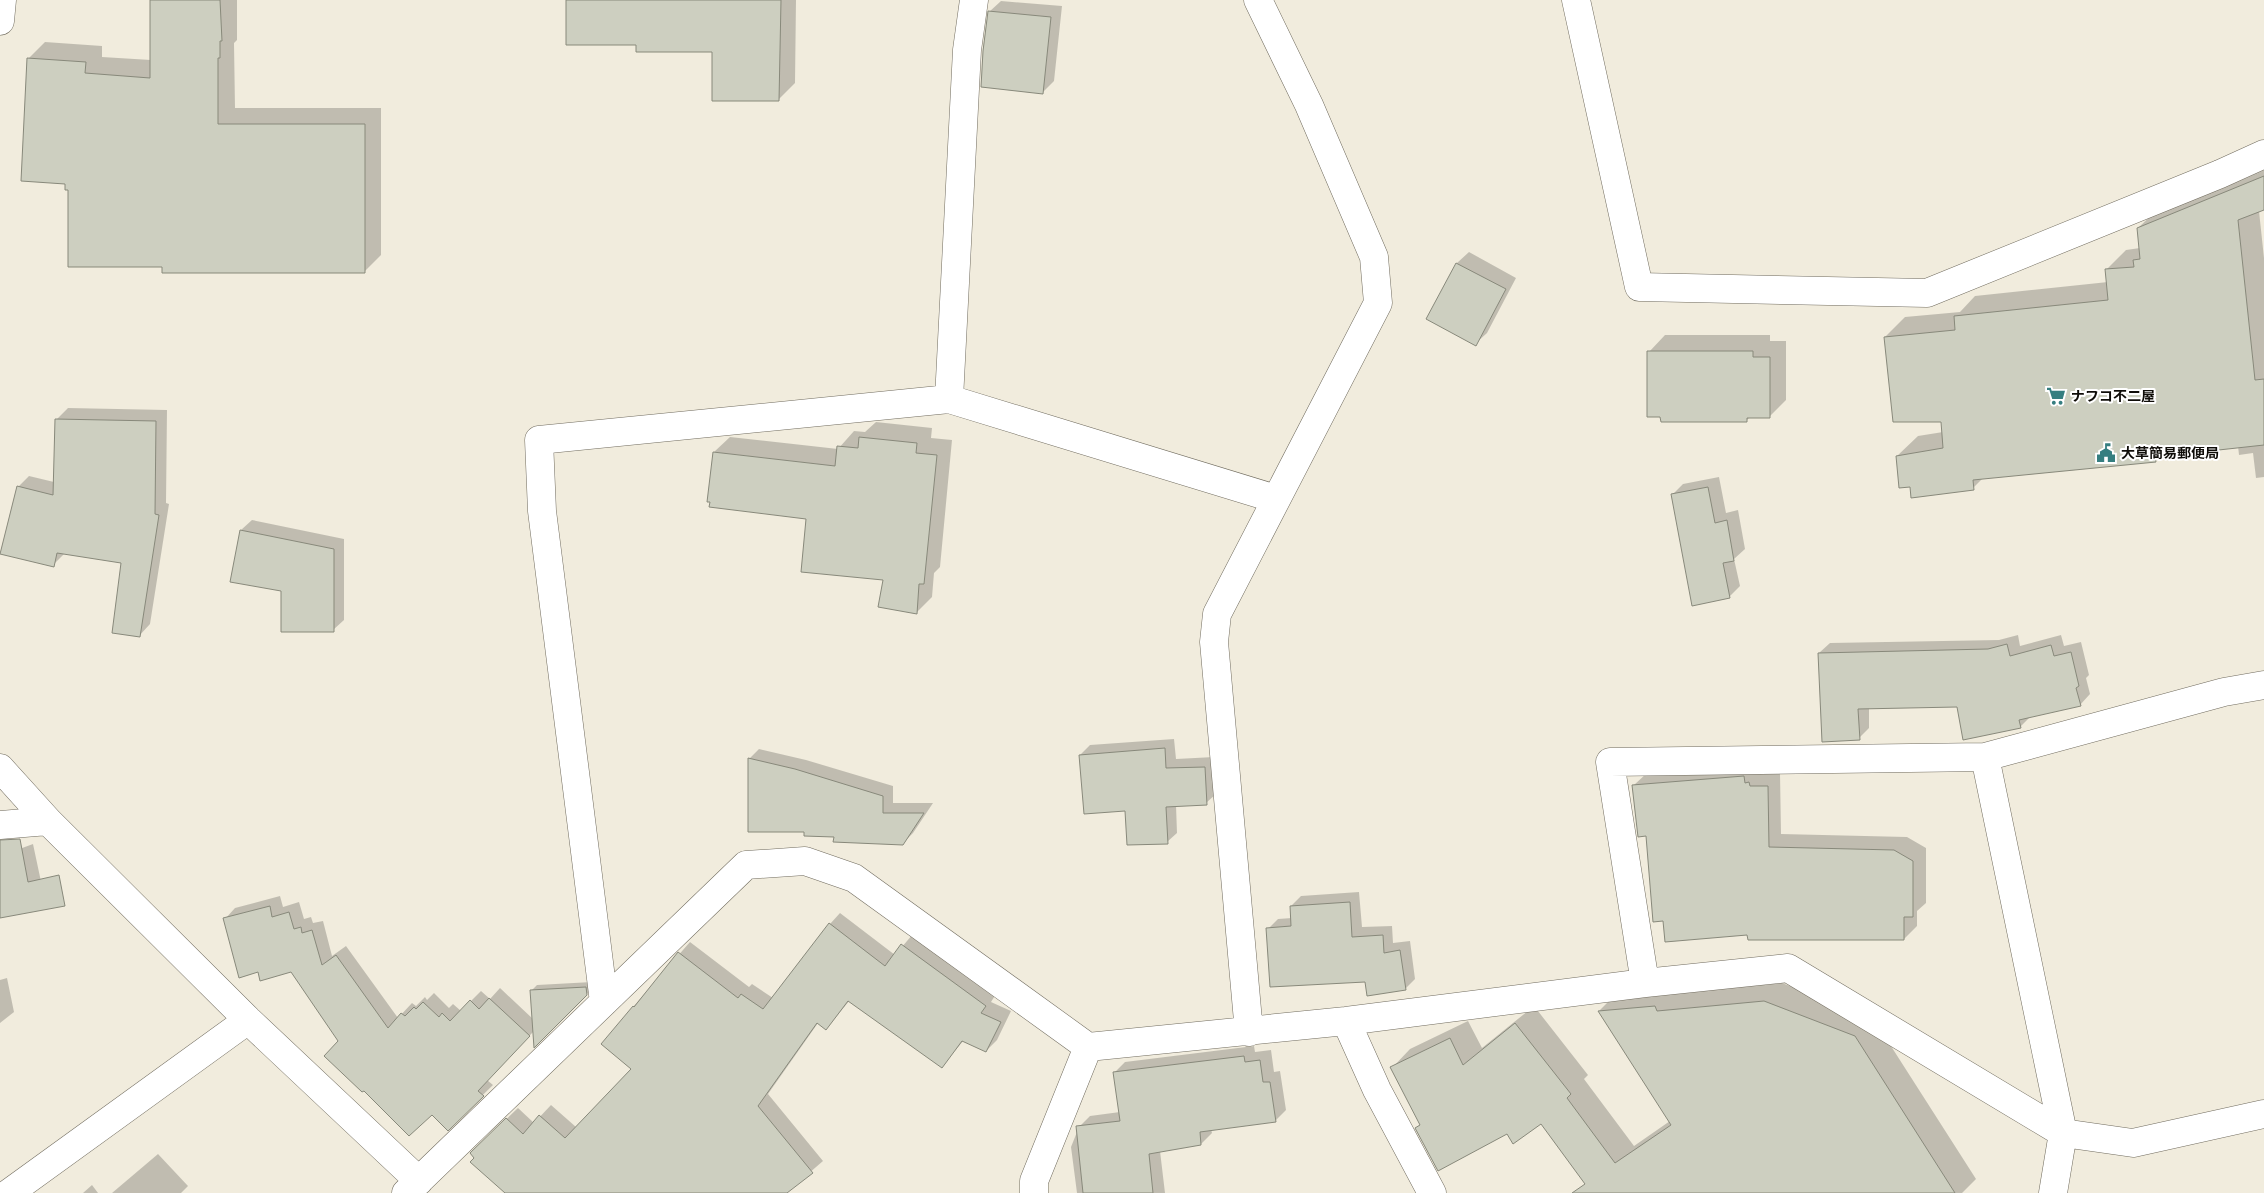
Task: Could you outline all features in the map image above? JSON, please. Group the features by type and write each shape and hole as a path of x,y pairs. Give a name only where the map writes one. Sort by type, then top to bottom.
{"street":[{"path":"0,21 2,0"},
{"path":"949,399 967,50 974,0"},
{"path":"1248,1032 1214,642 1217,614 1378,303 1374,257 1310,105 1258,0"},
{"path":"1576,0 1638,287 1926,293 2220,174 2264,154"},
{"path":"604,1002 542,511 540,440 949,399 1276,499"},
{"path":"1645,983 1610,762 1985,757 2224,692 2264,684"},
{"path":"1985,757 2063,1133 2053,1193"},
{"path":"0,768 48,821 412,1187 746,865 805,861 854,878 1088,1047 1346,1021 1645,983 1788,968 2063,1133 2133,1143 2264,1114"},
{"path":"0,825 48,821"},
{"path":"9,1193 248,1020"},
{"path":"1346,1021 1377,1090 1432,1193"},
{"path":"1034,1193 1034,1181 1088,1047"}],"building":[{"path":"150,0 220,0 222,41 220,41 220,58 218,58 218,124 365,124 365,273 162,273 162,267 68,267 68,190 65,190 65,184 21,181 27,58 86,62 85,73 150,78"},
{"path":"566,0 781,0 779,101 712,101 712,52 636,52 636,45 566,45"},
{"path":"988,11 1051,17 1043,94 981,87"},
{"path":"2264,176 2264,210 2238,220 2255,380 2264,379 2264,445 2155,457 2156,462 1973,480 1974,490 1911,498 1910,487 1899,488 1896,456 1943,448 1941,422 1893,422 1884,337 1955,330 1954,316 2108,300 2105,269 2134,267 2133,260 2140,259 2137,228"},
{"path":"1456,263 1506,289 1476,346 1426,319"},
{"path":"1647,351 1753,351 1753,357 1770,357 1770,418 1747,418 1747,422 1661,422 1660,417 1647,417"},
{"path":"55,419 156,421 155,514 159,515 140,637 112,633 121,563 57,553 54,567 0,554 17,486 53,495"},
{"path":"859,437 917,443 916,453 937,455 924,584 919,584 917,614 878,607 883,580 801,572 806,519 709,507 710,502 707,502 713,452 835,466 837,446 858,448"},
{"path":"1708,487 1715,523 1727,520 1734,561 1723,563 1730,598 1692,606 1671,494"},
{"path":"240,530 334,549 334,632 281,632 281,591 230,582"},
{"path":"2007,644 2010,656 2051,645 2054,656 2071,652 2079,686 2076,688 2081,706 2019,720 2021,728 1963,740 1957,707 1858,709 1860,740 1822,742 1818,653 1988,649"},
{"path":"1165,748 1166,768 1205,767 1207,805 1166,807 1168,844 1127,845 1125,811 1084,814 1079,755"},
{"path":"748,758 795,769 883,796 883,813 924,813 903,845 833,842 834,837 804,836 804,832 748,832"},
{"path":"1744,776 1745,783 1749,782 1750,786 1768,786 1769,847 1894,850 1913,861 1913,917 1904,917 1904,940 1748,940 1747,935 1665,942 1663,921 1653,922 1646,836 1638,837 1632,785"},
{"path":"20,839 28,882 59,875 65,906 0,918 0,840"},
{"path":"1350,902 1352,937 1383,935 1384,953 1400,950 1406,990 1367,996 1365,982 1270,987 1266,928 1291,926 1290,906"},
{"path":"270,906 272,917 289,912 294,929 301,927 302,933 312,930 322,965 336,955 388,1028 401,1013 405,1016 414,1007 416,1009 423,1002 439,1017 442,1013 450,1021 470,1000 479,1009 489,998 530,1036 478,1091 484,1096 448,1131 432,1115 409,1136 364,1091 362,1092 324,1056 338,1041 291,972 260,981 258,972 239,978 223,918"},
{"path":"829,923 885,966 901,944 986,1006 981,1013 1001,1022 986,1052 962,1041 942,1068 848,1001 826,1030 817,1023 758,1106 813,1173 787,1193 505,1193 470,1162 474,1158 470,1153 506,1118 523,1134 539,1115 565,1138 631,1069 601,1044 634,1007 678,952 738,998 741,994 763,1009"},
{"path":"586,987 587,995 534,1048 530,990"},
{"path":"1764,1001 1855,1036 1955,1193 1572,1193 1585,1184 1541,1124 1513,1144 1507,1134 1438,1171 1415,1128 1420,1125 1390,1067 1450,1038 1463,1065 1515,1023 1571,1094 1567,1098 1615,1163 1671,1125 1598,1011 1655,1006 1657,1011"},
{"path":"1244,1056 1245,1062 1260,1060 1263,1082 1270,1082 1276,1122 1200,1132 1201,1145 1149,1154 1153,1193 1083,1193 1076,1126 1120,1121 1113,1072"}],"place":[{"name":"ナフコ不二屋","path":"2056,396"},
{"name":"大草簡易郵便局","path":"2106,453"}]}
